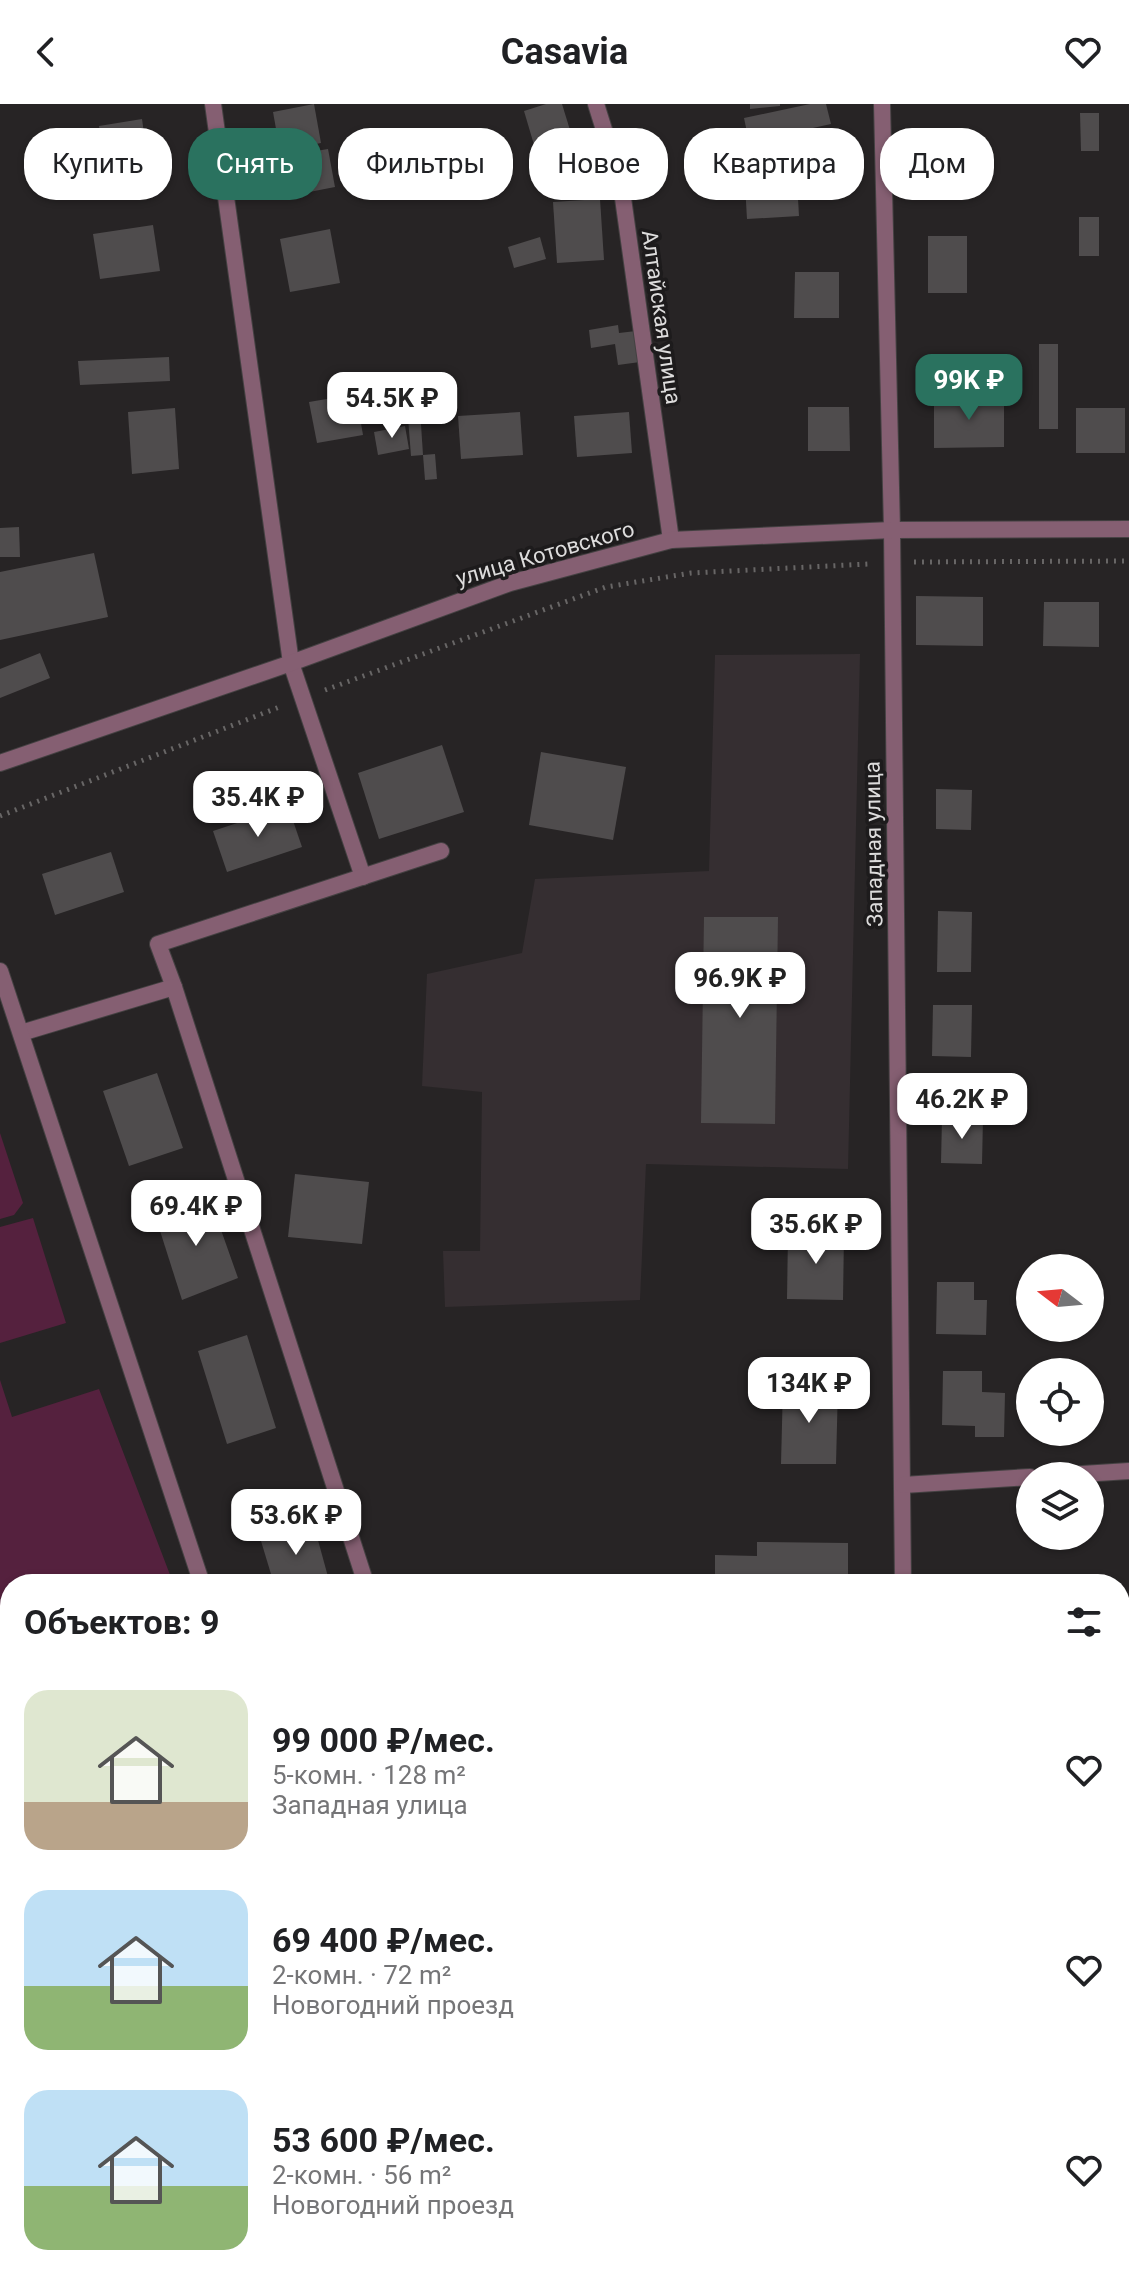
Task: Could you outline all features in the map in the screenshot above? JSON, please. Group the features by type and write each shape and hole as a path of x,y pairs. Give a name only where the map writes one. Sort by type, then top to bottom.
{"street":[{"path":"213,104 291,663 363,877"},
{"name":"Алтайская улица","path":"596,104 621,184 671,540"},
{"name":"Западная улица","path":"882,104 892,530 903,1574"},
{"name":"улица Котовского","path":"0,763 291,663 510,583 671,540 892,530 1129,529"},
{"path":"363,1574 158,944 441,851"},
{"path":"0,971 199,1574"},
{"path":"21,1033 174,987"},
{"path":"1104,1473 1129,1471"},
{"path":"903,1485 1016,1478"}],"path":[{"path":"0,816 303,698 606,587 691,573 892,562 1129,561"}],"shaded area":[{"path":"860,654 848,1169 646,1164 640,1300 445,1307 443,1251 480,1251 482,1092 422,1086 427,974 522,953 535,879 709,871 715,655"},
{"path":"0,1133 23,1203 14,1215 0,1219"},
{"path":"33,1218 66,1323 0,1343 0,1227"},
{"path":"0,1380 12,1417 99,1389 170,1574 0,1574"}],"building":[{"path":"314,104 318,128 276,128 273,112"},
{"path":"546,104 562,104 569,128 529,128 524,111"},
{"path":"750,104 780,104 780,106 750,109"},
{"path":"810,104 826,104 831,124 813,128 746,128 744,118"},
{"path":"1080,113 1099,113 1099,151 1081,151"},
{"path":"142,119 143,128 99,128"},
{"path":"328,149 335,187 322,190 322,150"},
{"path":"600,200 604,260 557,263 553,202"},
{"path":"746,200 798,200 799,216 747,219"},
{"path":"1079,217 1099,217 1099,256 1079,256"},
{"path":"153,225 160,271 100,279 93,234"},
{"path":"330,229 340,283 290,292 280,239"},
{"path":"928,236 967,236 967,293 928,293"},
{"path":"540,237 546,259 514,268 508,247"},
{"path":"795,272 839,272 839,318 794,318"},
{"path":"618,325 619,333 636,331 640,362 618,365 615,344 591,348 589,330"},
{"path":"1039,344 1058,344 1058,429 1039,429"},
{"path":"169,357 170,381 80,385 78,361"},
{"path":"445,373 447,402 433,403 431,374"},
{"path":"418,378 423,455 411,456 405,379"},
{"path":"356,394 363,435 317,443 309,402"},
{"path":"934,397 1004,397 1004,447 934,448"},
{"path":"808,407 849,407 850,451 808,451"},
{"path":"175,408 179,469 132,474 128,412"},
{"path":"1076,408 1125,408 1125,453 1076,453"},
{"path":"520,412 523,455 461,459 458,416"},
{"path":"629,412 632,453 577,457 574,416"},
{"path":"405,426 409,449 378,455 374,432"},
{"path":"435,454 437,479 425,480 423,455"},
{"path":"19,527 20,557 0,557 0,528"},
{"path":"94,553 108,617 0,640 0,572"},
{"path":"916,596 983,597 983,646 916,645"},
{"path":"1044,602 1099,602 1099,647 1043,646"},
{"path":"40,653 50,678 0,698 0,669"},
{"path":"442,745 464,812 379,839 358,773"},
{"path":"541,752 626,767 613,840 529,825"},
{"path":"936,789 972,790 971,830 936,829"},
{"path":"288,806 302,847 227,872 213,831"},
{"path":"111,852 124,892 55,915 42,874"},
{"path":"938,911 972,912 971,972 937,972"},
{"path":"704,917 778,917 775,1124 701,1123"},
{"path":"933,1005 972,1005 971,1057 932,1056"},
{"path":"157,1073 183,1148 129,1166 103,1091"},
{"path":"942,1118 983,1118 982,1164 941,1163"},
{"path":"295,1174 369,1182 362,1244 288,1237"},
{"path":"209,1196 238,1278 182,1300 155,1215"},
{"path":"788,1233 844,1234 843,1300 787,1299"},
{"path":"937,1282 974,1282 974,1300 987,1300 986,1335 936,1334"},
{"path":"247,1335 276,1428 227,1444 198,1351"},
{"path":"943,1371 982,1371 982,1392 1005,1393 1004,1437 975,1437 975,1426 942,1425"},
{"path":"783,1385 838,1386 836,1464 781,1464"},
{"path":"313,1522 327,1574 271,1574 261,1541"},
{"path":"757,1542 848,1543 848,1574 715,1574 715,1555 757,1556"}]}
